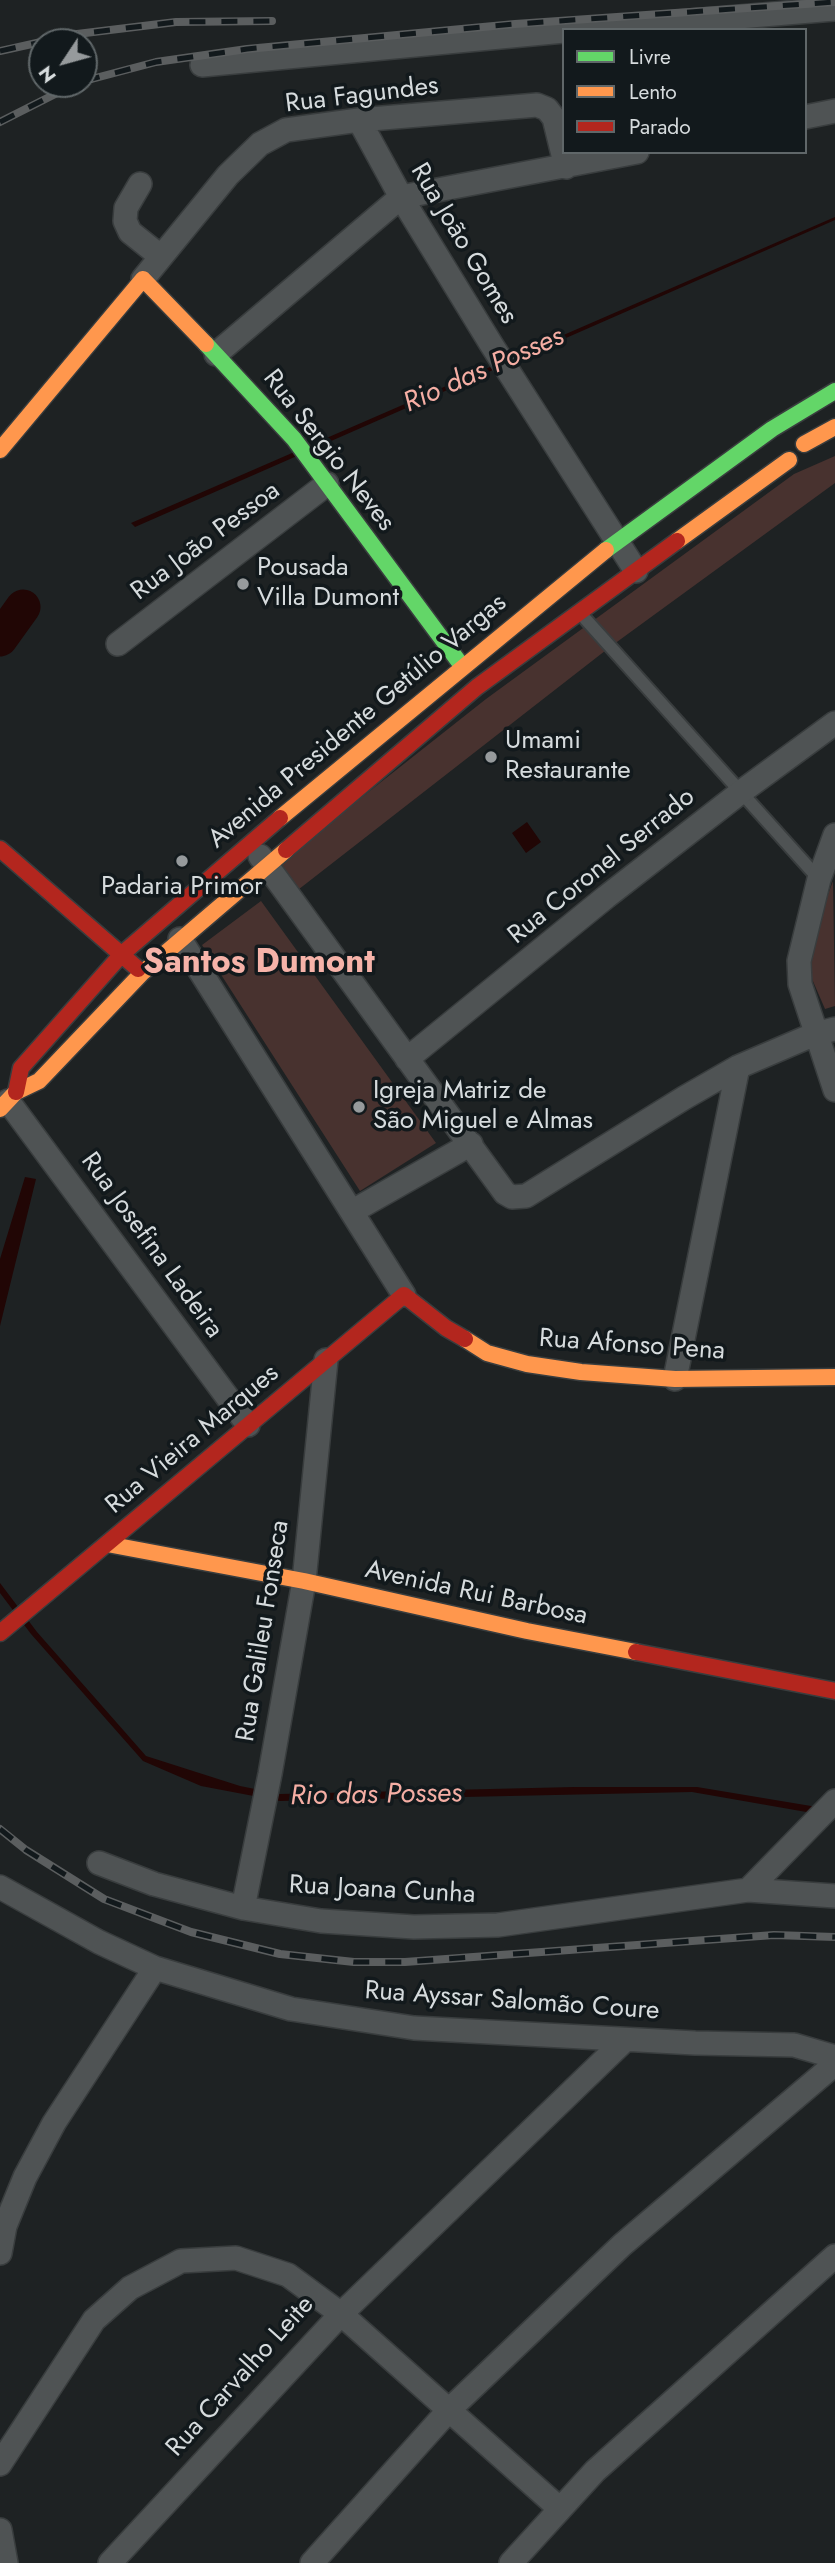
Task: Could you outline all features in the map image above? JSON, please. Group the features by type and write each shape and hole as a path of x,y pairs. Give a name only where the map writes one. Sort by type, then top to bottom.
{"main road":[{"name":"Rua Sergio Neves","path":"143,279 216,354 299,447 461,666"},
{"path":"0,450 143,279"},
{"name":"Avenida Presidente Getúlio Vargas","path":"8,1101 21,1068 122,954 250,843 461,666 615,542 777,426 835,391"},
{"path":"793,425 802,433 797,453 777,459 769,451 767,439 777,426 793,425"},
{"name":"Avenida Presidente Getúlio Vargas","path":"8,1101 39,1081 142,973 180,939 477,687 835,427"},
{"path":"396,756 433,719 453,694 461,679 461,666"},
{"path":"180,939 180,922 250,843"},
{"path":"0,849 142,973"},
{"name":"Rua Afonso Pena","path":"404,1295 446,1328 487,1353 527,1364 581,1372 675,1379 835,1377"},
{"name":"Rua Vieira Marques","path":"6,1628 404,1295"},
{"name":"Avenida Rui Barbosa","path":"107,1544 304,1581 527,1631 835,1691"}],"street":[{"path":"607,28 835,9"},
{"path":"201,65 562,32"},
{"name":"Rua Fagundes","path":"143,279 228,175 260,144 286,130 359,120 537,105 547,109 554,118 562,151"},
{"path":"807,117 835,111"},
{"name":"Rua João Gomes","path":"359,120 401,197 491,344 636,571"},
{"name":"Rua Fagundes","path":"563,154 566,167"},
{"path":"216,354 401,197 628,154"},
{"path":"140,184 126,208 125,221 130,232 160,256"},
{"path":"797,453 826,450 835,446"},
{"name":"Rua João Pessoa","path":"118,644 327,484"},
{"name":"Rua Coronel Serrado","path":"407,1059 606,897 835,723"},
{"path":"835,835 799,961 800,984 825,1031 835,1090"},
{"path":"250,843 505,1193 512,1197 526,1196 737,1067 825,1031"},
{"path":"180,939 404,1295"},
{"path":"675,1379 737,1067"},
{"name":"Rua Josefina Ladeira","path":"8,1101 248,1425"},
{"path":"353,1211 471,1144"},
{"name":"Rua Galileu Fonseca","path":"243,1908 304,1581 326,1360"},
{"path":"748,1890 829,1808"},
{"name":"Rua Joana Cunha","path":"99,1863 153,1884 243,1908 321,1921 414,1927 498,1925 748,1890 835,1896"},
{"name":"Rua Ayssar Salomão Coure","path":"0,1887 99,1942 155,1968 291,2009 414,2028 625,2040 794,2045 835,2057"},
{"path":"0,2253 5,2226 54,2123 155,1968"},
{"path":"559,2508 341,2314 625,2040"},
{"path":"312,2563 449,2410 622,2245 835,2064"},
{"path":"510,2563 595,2471 835,2256"},
{"name":"Rua Carvalho Leite","path":"0,2464 94,2320 130,2288 181,2261 236,2258 288,2276 341,2314 110,2563"},
{"path":"0,2530 6,2563"}],"lane":[{"path":"579,613 741,792 826,871"}],"shaded area":[{"path":"835,456 835,483 610,647 294,893 276,865 486,699 794,474"},
{"path":"833,881 835,1006 825,1009 809,972 806,953"},
{"path":"261,901 436,1143 360,1191 202,945"}],"water":[{"path":"835,217 835,220 135,527 131,523"},
{"path":"19,605 26,611 0,645 0,631"},
{"path":"527,822 541,842 526,853 512,833"},
{"path":"25,1177 36,1179 0,1326 0,1259"},
{"path":"0,1583 37,1632 146,1756 240,1786 280,1794 697,1787 835,1810 835,1817 692,1792 280,1801 201,1786 143,1761 31,1634 0,1593"}],"waterway":[{"name":"Rio das Posses","path":"0,639 23,607"}],"railway":[{"path":"98,77 156,62 247,49 515,24 835,2"},
{"path":"0,51 77,34 176,22 272,21"},
{"path":"0,122 47,98"},
{"path":"0,1829 26,1850 104,1899 191,1932 280,1954 354,1962 405,1962 774,1935 835,1937"}],"traffic: fast":[{"path":"206,344 294,439 462,666"},
{"path":"606,550 772,429 835,391"}],"traffic: slow":[{"path":"0,450 143,279 206,344"},
{"path":"804,444 835,427"},
{"path":"677,541 789,460"},
{"path":"280,818 606,550"},
{"path":"0,1109 16,1092 39,1081 142,973 286,850"},
{"path":"465,1339 487,1353 527,1364 581,1372 675,1379 835,1377"},
{"path":"107,1544 304,1581 527,1631 636,1652"}],"traffic: jam":[{"path":"286,850 477,687 677,541"},
{"path":"16,1092 21,1068 122,954 280,818"},
{"path":"0,849 138,969"},
{"path":"0,1633 404,1295 446,1328 465,1339"},
{"path":"636,1652 835,1691"}],"place":[{"name":"Pousada Villa Dumont","path":"243,584"},
{"name":"Umami Restaurante","path":"491,757"},
{"name":"Padaria Primor","path":"182,861"},
{"name":"Igreja Matriz de São Miguel e Almas","path":"359,1107"}],"district":[{"name":"Santos Dumont","path":"259,964"}]}
